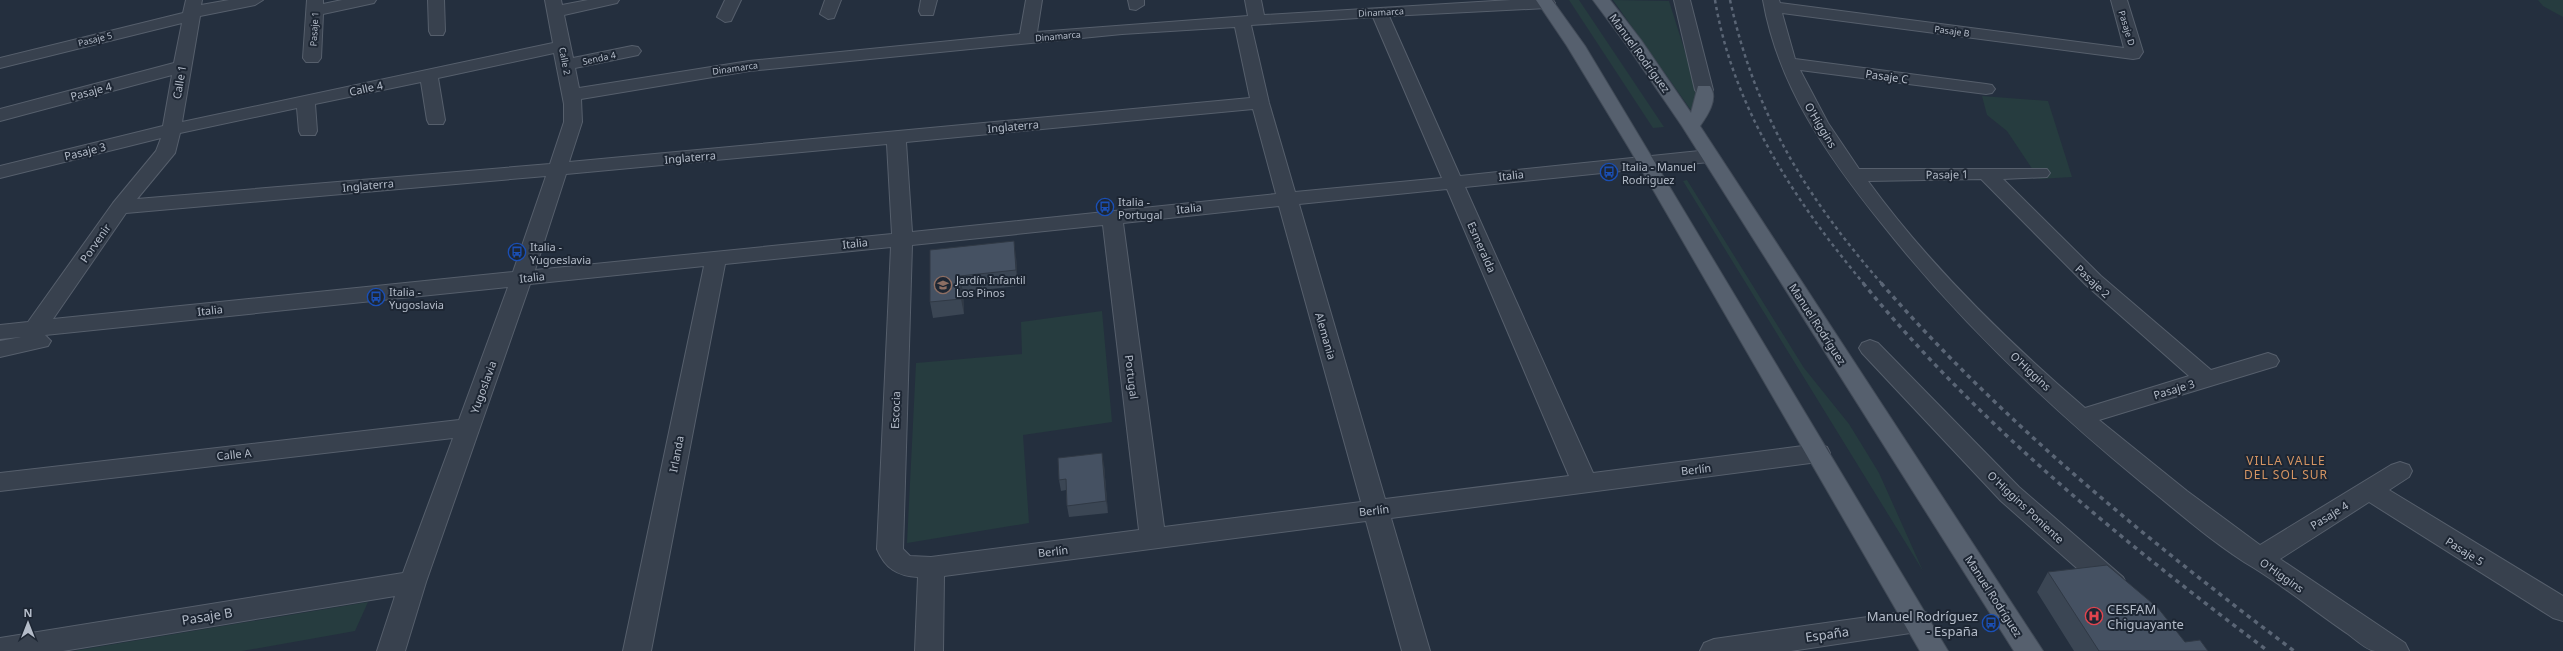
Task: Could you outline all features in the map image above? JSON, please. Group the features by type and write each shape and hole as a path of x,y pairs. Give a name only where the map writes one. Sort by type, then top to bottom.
{"main road":[{"name":"Manuel Rodríguez","path":"1601,0 1639,50 1691,126 2029,651"},
{"path":"1545,2 1592,73 1645,161 1934,651"},
{"path":"1691,126 1702,110 1704,90"}],"street":[{"path":"192,9 255,0"},
{"path":"315,5 368,0"},
{"path":"436,0 437,31"},
{"path":"554,6 611,0"},
{"path":"725,17 733,0"},
{"path":"1028,38 1034,0"},
{"path":"1249,20 1253,0"},
{"path":"1682,0 1704,90"},
{"path":"2103,0 2119,1"},
{"name":"Pasaje D","path":"2119,1 2134,52 2133,54"},
{"name":"Dinamarca","path":"571,95 749,66 1028,38 1249,20 1545,2"},
{"name":"Pasaje B","path":"1772,4 2133,54"},
{"name":"O'Higgins","path":"1772,4 1789,62 1817,120 1854,175 1891,223 1946,287 2019,360 2081,417 2161,484 2259,559 2394,651"},
{"name":"Pasaje 1","path":"312,58 315,5"},
{"name":"Calle 2","path":"554,6 571,95 573,122"},
{"name":"Pasaje 5","path":"0,63 192,9"},
{"name":"Calle 1","path":"160,162 169,144 170,130 192,9"},
{"name":"Esmeralda","path":"1379,12 1585,483"},
{"name":"Alemania","path":"1249,20 1260,103 1416,651"},
{"name":"Calle 4","path":"170,130 562,46"},
{"name":"Senda 4","path":"566,65 632,51"},
{"name":"Pasaje C","path":"1789,62 1986,89"},
{"name":"Pasaje 4","path":"0,115 181,67"},
{"path":"429,75 436,120"},
{"path":"306,101 308,130"},
{"name":"Inglaterra","path":"120,207 558,169 1260,103"},
{"name":"Yugoslavia","path":"391,651 413,582 520,284 573,122"},
{"name":"Pasaje 3","path":"0,172 170,130"},
{"name":"Escocia","path":"896,137 902,238 890,549 892,557 898,563 908,567 931,567"},
{"name":"Italia","path":"0,349 60,339 520,284 716,258 1645,161 1710,156"},
{"name":"Porvenir","path":"36,327 120,207 160,162"},
{"name":"Pasaje 1","path":"1854,175 2040,173"},
{"name":"Pasaje 2","path":"1987,174 2083,273 2207,379"},
{"name":"Portugal","path":"1112,216 1152,538"},
{"name":"Irlanda","path":"637,651 716,258"},
{"name":"Italia","path":"0,332 36,327 520,284"},
{"name":"O'Higgins Poniente","path":"1870,348 2010,494 2134,602"},
{"name":"Pasaje 3","path":"2081,417 2268,361"},
{"name":"Calle A","path":"0,482 468,428"},
{"name":"Berlín","path":"931,567 1818,453"},
{"name":"Pasaje 4","path":"2259,559 2400,471"},
{"name":"Pasaje 5","path":"2369,490 2563,610"},
{"path":"929,651 931,567"},
{"name":"Pasaje B","path":"0,650 413,582"},
{"name":"España","path":"1714,651 1917,621"}],"green space":[{"path":"1569,0 1579,0 1664,127 1653,128"},
{"path":"1613,0 1669,1 1698,93 1693,113"},
{"path":"2538,0 2563,0 2563,17 2543,6"},
{"path":"1982,96 2048,101 2072,177 2039,179 2007,131 1987,115"},
{"path":"1687,180 1804,368 1849,424 1879,473 1923,571 1683,181"},
{"path":"1102,311 1112,422 1023,435 1029,523 907,543 916,363 1022,354 1021,322"},
{"path":"368,602 355,631 242,651 73,651"}],"building":[{"path":"1014,241 1016,270 960,276 961,299 930,302 930,250"},
{"path":"1102,453 1106,501 1067,506 1066,479 1059,480 1058,458"},
{"path":"2107,565 2158,608 2185,642 2200,640 2208,651 2099,651 2048,572"}],"railway":[{"path":"1715,0 1724,40 1736,78 1770,151 1814,220 1864,284"},
{"path":"1730,0 1741,41 1754,80 1769,117 1787,152 1807,186 1830,219 1882,284"},
{"path":"1863,283 1908,335 1955,385 2054,479 2159,567 2268,651"},
{"path":"1881,283 1976,384 2078,478 2184,566 2294,651"}],"place":[{"name":"Italia - Manuel Rodriguez","path":"1609,172"},
{"name":"Italia - Portugal","path":"1105,207"},
{"name":"Italia - Yugoeslavia","path":"517,252"},
{"name":"Jardín Infantil Los Pinos","path":"943,285"},
{"name":"Italia - Yugoslavia","path":"376,297"},
{"name":"CESFAM Chiguayante","path":"2094,616"},
{"name":"Manuel Rodríguez - España","path":"1991,623"}],"district":[{"name":"VILLA VALLE DEL SOL SUR","path":"2286,467"}]}
